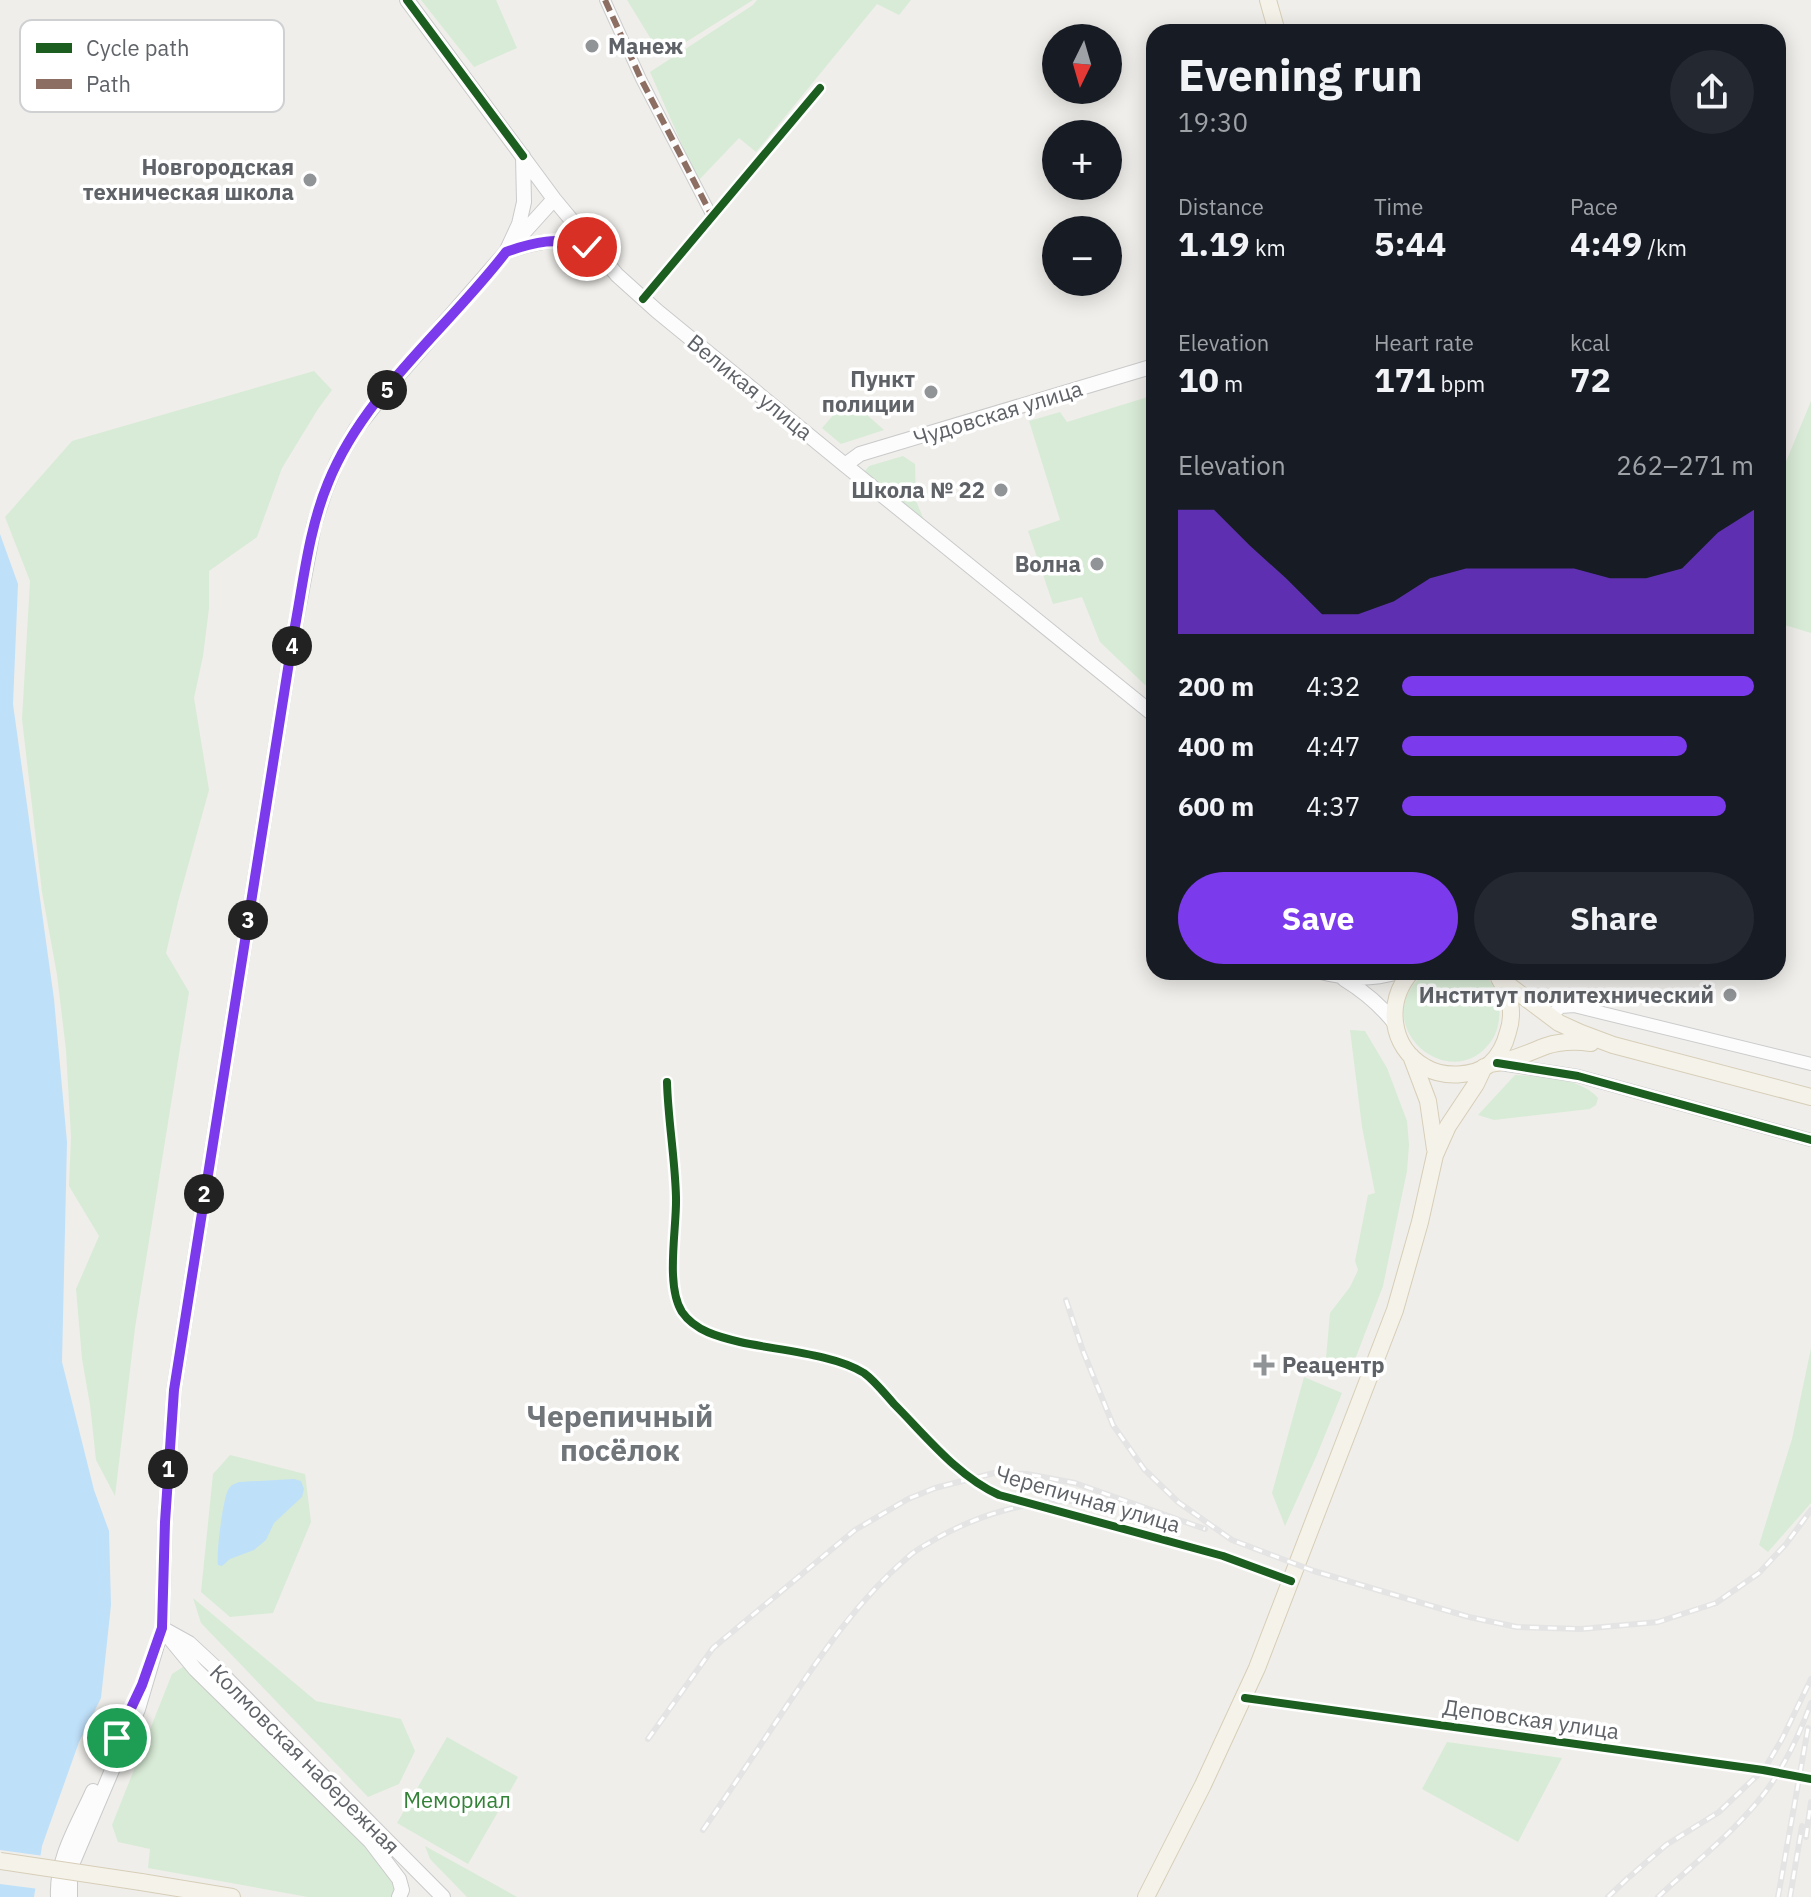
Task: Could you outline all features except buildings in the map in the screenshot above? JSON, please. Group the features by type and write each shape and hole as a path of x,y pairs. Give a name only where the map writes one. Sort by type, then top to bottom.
{"main road":[{"name":"Великая улица","path":"407,0 554,199 600,257 643,299 1146,709"},
{"path":"1268,0 1275,24"},
{"path":"506,252 522,211 523,156"},
{"path":"70,1897 73,1862 138,1709 162,1628 174,1390 288,668 314,525 329,480 356,429 397,377 554,199"},
{"path":"506,252 538,242 567,241 587,247 600,257"},
{"name":"Чудовская улица","path":"845,465 860,454 1146,368"},
{"path":"1345,980 1378,1003 1396,1025"},
{"path":"1405,980 1396,999 1396,1025 1428,1101 1435,1155"},
{"path":"1146,1897 1245,1698 1291,1581 1395,1310 1435,1155 1448,1126 1503,1046 1510,1025 1510,1004 1499,980"},
{"path":"1503,980 1569,1028 1613,1045 1811,1097"},
{"path":"1409,1053 1424,1067 1445,1074 1458,1074 1562,1042 1613,1045"},
{"path":"58,1897 60,1867 67,1846 142,1685 162,1628"},
{"name":"Колмовская набережная","path":"162,1628 195,1669 370,1841 399,1879 402,1890 399,1897"},
{"name":"Колмовская набережная","path":"162,1628 199,1652 443,1897"},
{"path":"0,1861 179,1897"},
{"path":"0,1871 232,1897"}],"street":[{"path":"605,0 641,79 712,216"},
{"path":"643,299 820,88"},
{"path":"1550,1016 1561,1007 1574,1006 1811,1064"},
{"path":"1490,1065 1578,1076 1811,1140"},
{"name":"Черепичная улица","path":"667,1082 676,1199 673,1249 675,1288 677,1301 691,1323 723,1338 844,1363 865,1374 952,1463 981,1487 999,1495 1223,1556 1291,1581"},
{"name":"Деповская улица","path":"1245,1698 1811,1779"}],"green space":[{"path":"421,0 496,0 517,48 474,67"},
{"path":"627,0 753,0 662,57"},
{"path":"757,0 911,0 899,15 877,4 756,152 739,138 698,181 650,72"},
{"path":"314,371 332,390 282,468 257,537 209,571 209,608 194,698 209,790 166,953 189,992 135,1328 115,1496 96,1460 82,1359 76,1289 99,1236 69,1186 71,1137 66,1050 42,892 22,719 30,581 5,517 72,441"},
{"name":"Волна","path":"1146,397 1145,685 1100,642 1082,597 1053,604 1028,531 1060,520 1029,421 1060,412 1067,422"},
{"path":"848,398 884,430 841,444 822,428"},
{"path":"1811,401 1811,633 1786,625 1786,462"},
{"path":"903,456 915,464 916,501 927,527 864,472 869,466"},
{"path":"1419,980 1489,980 1496,991 1499,1011 1499,1022 1492,1040 1475,1056 1455,1062 1436,1058 1420,1047 1408,1031 1404,1012 1409,992"},
{"path":"1350,1030 1365,1031 1387,1068 1407,1121 1409,1145 1407,1171 1383,1286 1351,1370 1326,1358 1330,1313 1350,1287 1358,1270 1355,1261 1368,1195 1375,1193 1362,1127"},
{"path":"1515,1075 1571,1082 1598,1098 1596,1105 1590,1109 1494,1120 1478,1115"},
{"path":"1811,1348 1811,1503 1768,1552 1759,1545 1792,1439"},
{"path":"1304,1377 1342,1393 1285,1526 1272,1493"},
{"path":"230,1455 305,1474 311,1522 273,1613 230,1617 201,1592 213,1474"},
{"path":"193,1598 316,1701 401,1719 415,1751 399,1784 368,1797 201,1623"},
{"path":"186,1665 366,1843 390,1872 396,1887 392,1897 308,1897 148,1868 150,1849 118,1842 112,1825 172,1674"},
{"name":"Мемориал","path":"447,1737 518,1777 468,1864 397,1823"},
{"path":"1447,1742 1562,1758 1518,1842 1422,1789"},
{"path":"425,1846 517,1897 467,1897 430,1859"}],"water":[{"path":"0,534 18,584 13,704 54,999 67,1142 62,1362 94,1490 109,1531 111,1605 101,1698 79,1742 42,1846 34,1897 0,1897"},
{"path":"301,1481 304,1489 302,1497 274,1523 266,1540 254,1550 230,1559 222,1566 218,1565 222,1515 230,1487 239,1482"}],"pier":[{"path":"0,1850 44,1856 39,1889 0,1884"}],"railway":[{"path":"1066,1300 1113,1425 1144,1469 1178,1502 1232,1540 1314,1571 1469,1617 1517,1627 1581,1629 1658,1622 1716,1603 1759,1573 1811,1510"},
{"path":"648,1739 713,1648 855,1530 908,1499 935,1488 994,1473 1027,1474 1075,1483 1205,1529"},
{"path":"703,1830 843,1627 873,1591 912,1554 970,1522 1017,1507 1065,1501 1113,1505"},
{"path":"1608,1897 1666,1845 1719,1812 1765,1768 1811,1679"},
{"path":"1658,1897 1730,1831 1769,1787 1798,1736 1811,1703"},
{"path":"1778,1897 1808,1728"},
{"path":"1806,1837 1811,1802"},
{"path":"1790,1897 1802,1826"}],"marked path":[{"path":"605,0 641,79 712,216"}],"cycle path":[{"path":"407,0 523,156"},
{"path":"643,299 820,88"},
{"path":"1497,1063 1578,1076 1811,1140"},
{"path":"667,1082 676,1197 674,1287 677,1301 687,1319 724,1338 821,1357 864,1373 956,1466 999,1495 1223,1556 1291,1581"},
{"path":"1245,1698 1811,1779"}],"place":[{"name":"Манеж","path":"592,46"},
{"name":"Новгородская техническая школа","path":"310,180"},
{"name":"Пункт полиции","path":"931,392"},
{"name":"Школа № 22","path":"1001,490"},
{"name":"Волна","path":"1097,564"},
{"name":"Институт политехнический","path":"1730,995"},
{"name":"Реацентр","path":"1264,1365"}],"district":[{"name":"Черепичный посёлок","path":"620,1434"}],"route":[{"path":"117,1738 142,1685 162,1628 162,1578 174,1390 293,637 321,502 337,462 356,429 506,252 549,241 567,241 587,247"}]}
